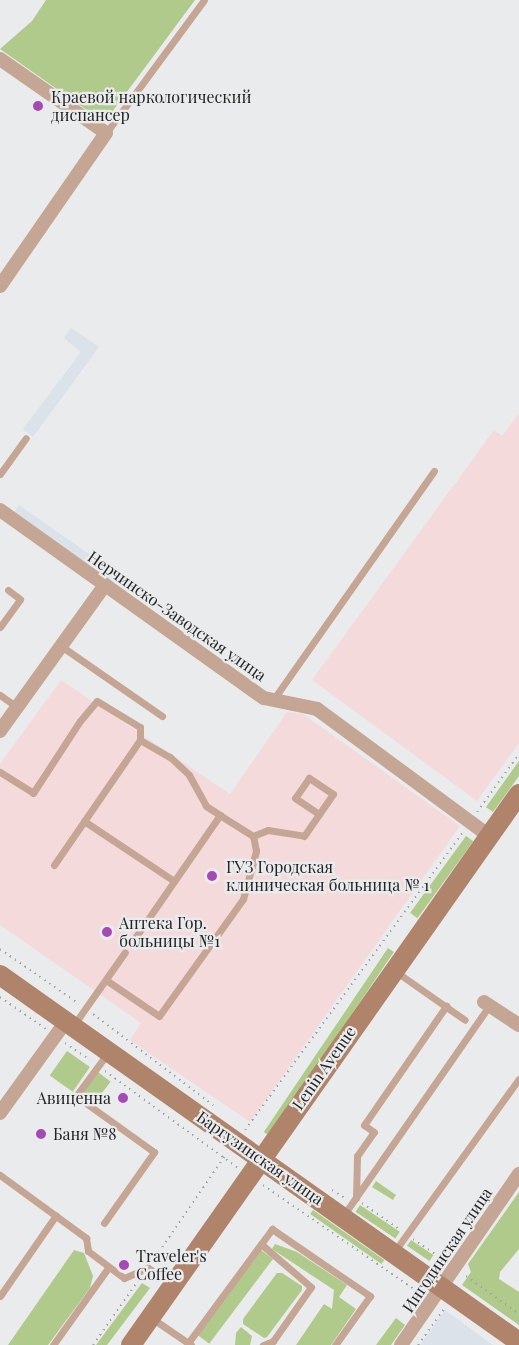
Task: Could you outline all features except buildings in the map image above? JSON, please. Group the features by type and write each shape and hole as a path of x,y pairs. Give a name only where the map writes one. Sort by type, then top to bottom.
{"main road":[{"name":"Lenin Avenue","path":"131,1345 393,969 519,794"},
{"name":"Баргузинская улица","path":"0,975 519,1342"}],"street":[{"path":"0,59 106,133 0,286"},
{"name":"Нерчинско-Заводская улица","path":"0,510 264,698 317,710 489,836"},
{"path":"0,731 105,585"},
{"path":"486,1004 519,1025"},
{"path":"0,1113 69,1024"},
{"name":"Ингодинская улица","path":"401,1345 519,1174"}],"lane":[{"path":"106,133 204,0"},
{"path":"0,474 26,438"},
{"path":"273,700 434,471"},
{"path":"0,627 20,599 8,590"},
{"path":"61,646 162,716"},
{"path":"0,695 17,707"},
{"path":"0,772 33,793 80,721 97,701 140,727 140,740 54,865"},
{"path":"106,980 159,1016 243,899 256,851 253,836 206,806 189,775 170,757 140,740"},
{"path":"253,836 268,830 304,836 333,794 309,778 295,798 319,814"},
{"path":"132,942 220,815"},
{"path":"84,821 174,881"},
{"path":"69,1024 106,980 125,952"},
{"path":"393,969 465,1020"},
{"path":"343,1216 486,1004"},
{"path":"356,1199 357,1156 374,1132 364,1125 446,1006"},
{"path":"104,1223 154,1152 76,1096 108,1052"},
{"path":"394,1252 519,1078"},
{"path":"0,1175 86,1238 88,1251 108,1268 124,1278 148,1268 174,1285"},
{"path":"0,1296 56,1215"},
{"path":"151,1318 190,1344 272,1229 370,1296 335,1345"},
{"path":"261,1244 311,1287 273,1341 263,1345"},
{"path":"52,1345 108,1268"}],"path":[{"path":"93,1345 235,1141 519,754"},
{"path":"466,1276 519,1314"}],"shaded area":[{"path":"71,328 99,347 33,437 23,429 81,352 64,338"},
{"path":"519,413 519,743 477,801 312,680 494,430 502,436"},
{"path":"19,505 119,575 113,584 13,514"},
{"name":"ГУЗ Городская клиническая больница № 1","path":"61,680 230,794 287,712 303,714 460,826 250,1122 130,1040 141,1023 0,925 0,764"},
{"path":"445,1310 493,1345 420,1345"}],"green space":[{"path":"46,0 195,0 109,116 91,113 0,49 32,21"},
{"path":"519,761 519,776 493,812 486,807"},
{"path":"466,836 473,841 417,918 410,913"},
{"path":"388,948 394,952 270,1136 264,1132"},
{"path":"67,1051 90,1067 73,1092 50,1076"},
{"path":"98,1072 111,1082 92,1106 79,1096"},
{"path":"376,1181 396,1195 393,1200 372,1187"},
{"path":"519,1192 519,1249 500,1272 499,1279 519,1292 519,1325 462,1285 471,1272 468,1264"},
{"path":"360,1205 400,1232 395,1238 356,1212"},
{"path":"313,1210 384,1260 381,1264 310,1214"},
{"path":"411,1240 433,1255 429,1261 407,1246"},
{"path":"275,1244 297,1252 347,1285 339,1297 356,1309 331,1345 296,1345 324,1304 332,1309 334,1290 272,1249"},
{"path":"74,1250 84,1253 93,1276 90,1288 48,1345 8,1345"},
{"path":"261,1250 273,1259 209,1344 197,1335"},
{"path":"277,1273 282,1273 302,1286 302,1290 264,1338 243,1324 243,1319"},
{"path":"142,1283 150,1288 107,1345 96,1345"},
{"path":"396,1318 405,1325 391,1345 376,1345"},
{"path":"241,1327 252,1336 250,1345 235,1345 236,1333"}],"place":[{"name":"Краевой наркологический диспансер","path":"38,106"},
{"name":"ГУЗ Городская клиническая больница № 1","path":"212,876"},
{"name":"Аптека Гор. больницы №1","path":"107,932"},
{"name":"Авиценна","path":"123,1098"},
{"name":"Баня №8","path":"41,1134"},
{"name":"Traveler's Coffee","path":"124,1265"}]}
